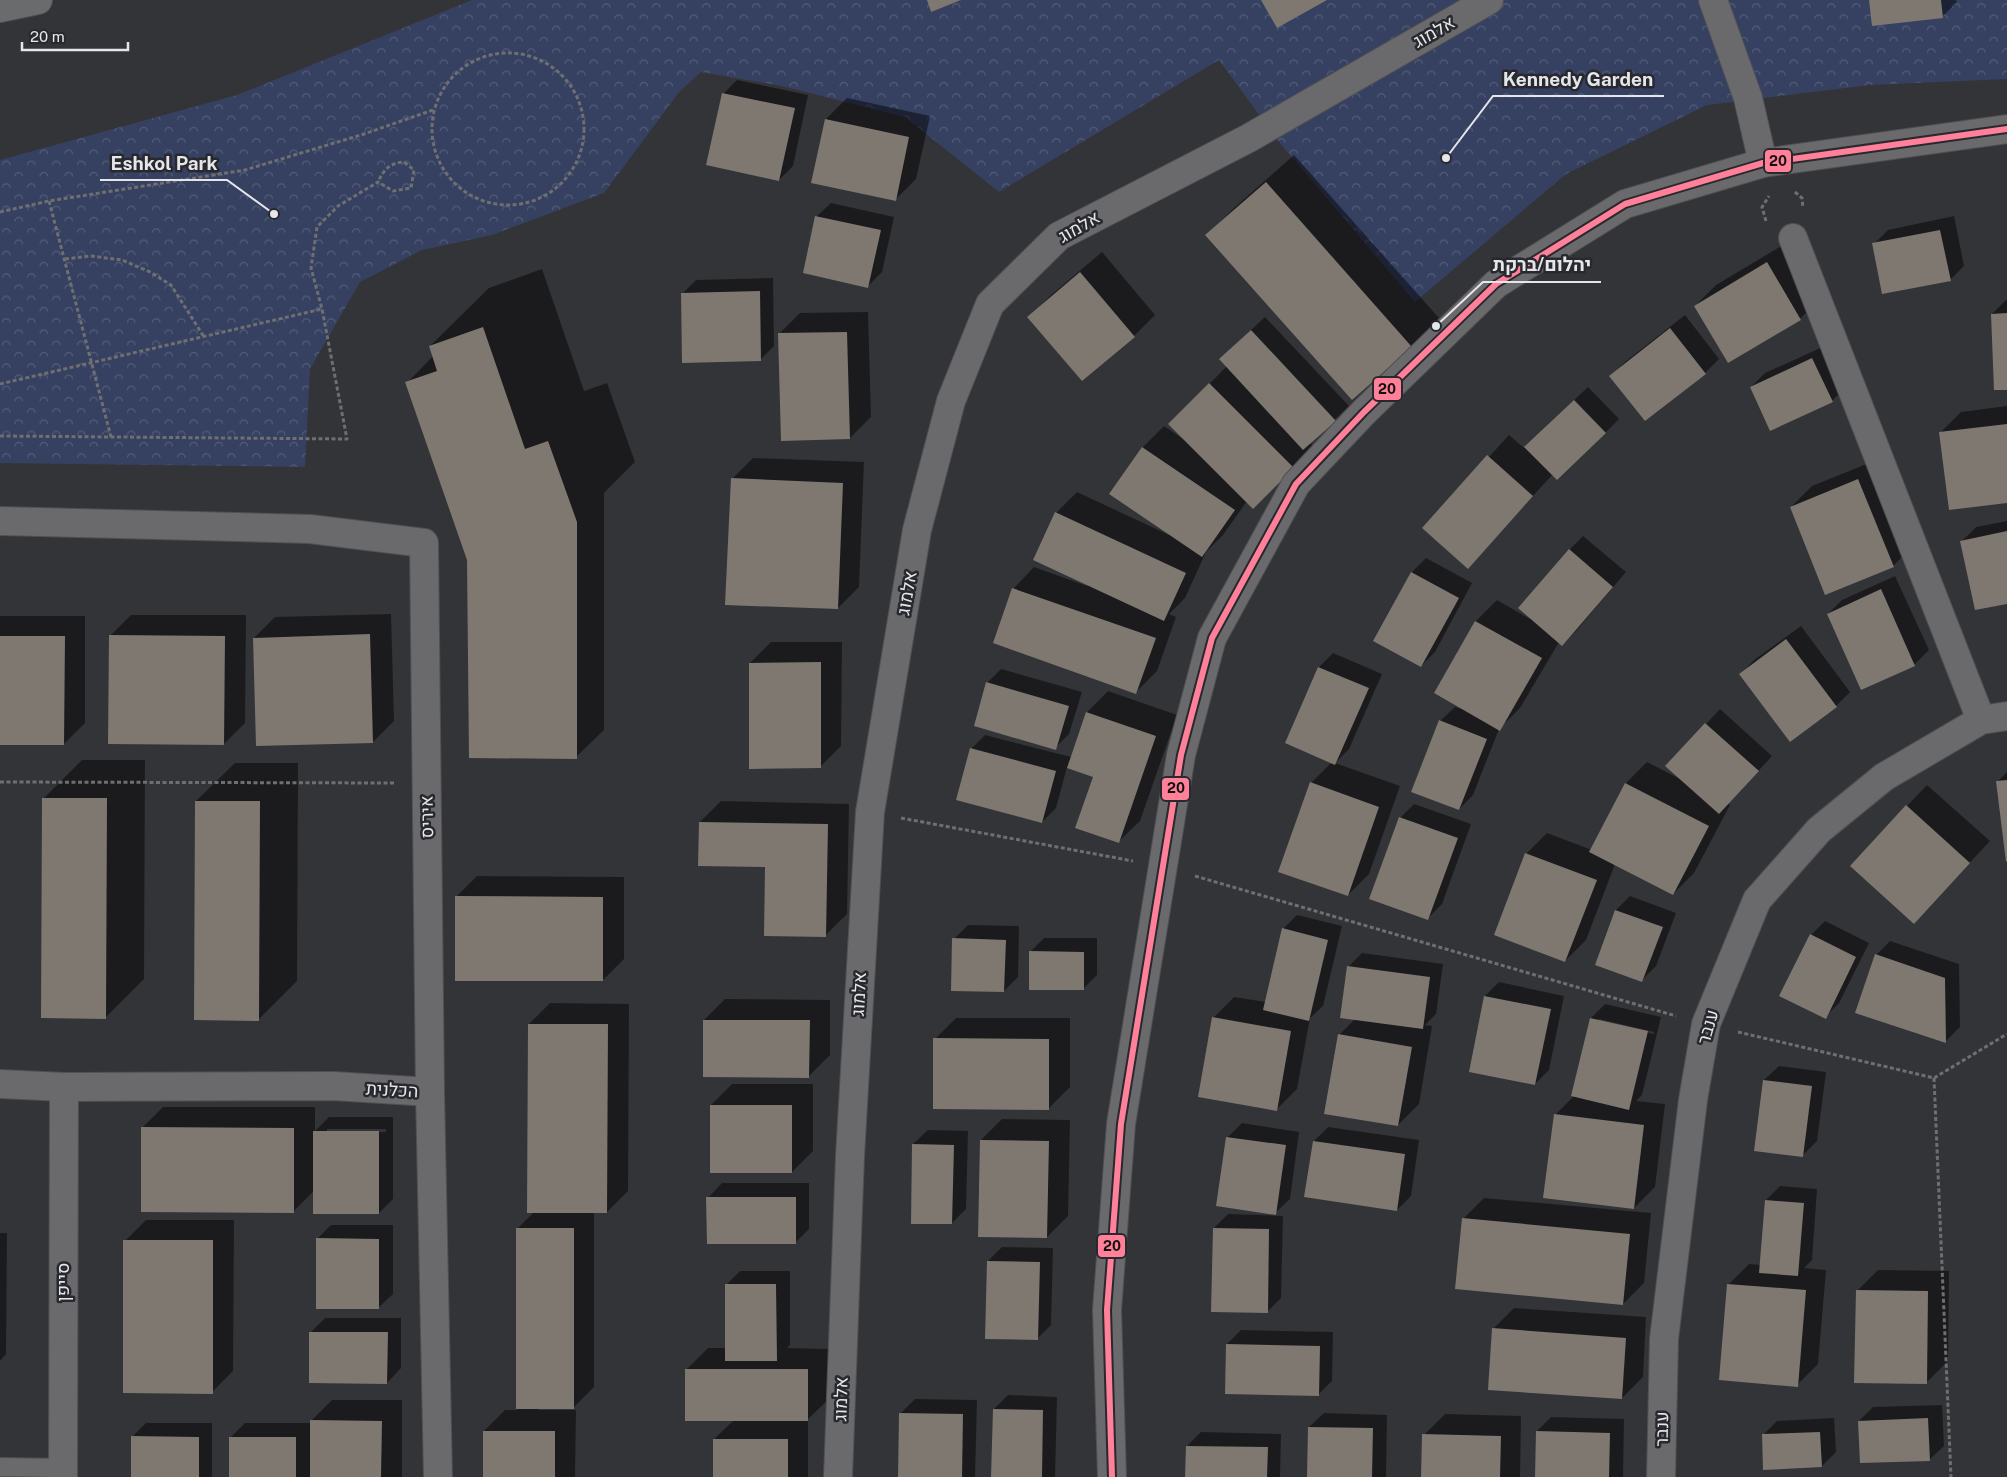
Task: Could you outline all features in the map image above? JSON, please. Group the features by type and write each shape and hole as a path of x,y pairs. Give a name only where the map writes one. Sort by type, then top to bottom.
{"main road":[{"path":"0,8 38,0"}],"street":[{"name":"אלמוג","path":"838,1477 850,1156 870,812 917,530 951,401 990,304 1059,236 1249,138 1488,0"},
{"path":"1713,0 1748,98 1763,163"},
{"path":"1112,1477 1108,1310 1121,1124 1181,755 1212,638 1296,484 1364,412 1496,284 1626,204 1763,163 2007,129"},
{"path":"1791,229 1994,718"},
{"name":"איריס","path":"0,521 310,529 424,543 430,1092"},
{"name":"ענבר","path":"1661,1477 1664,1339 1693,1100 1706,1024 1757,900 1819,830 1884,777 1994,718"},
{"name":"הכלנית","path":"0,1084 64,1087 333,1086 430,1092 438,1477"},
{"name":"סייפן","path":"63,1472 64,1087"}],"lane":[{"path":"0,1467 63,1472"}],"path":[{"path":"0,212 49,201 245,170 364,134 433,110 444,87 460,69 482,57 506,52 530,56 553,67 570,85 581,107 584,131 579,155 567,177 548,194 524,203 498,204 473,197 452,182 438,160 431,135 433,110"},
{"path":"0,436 347,439 322,309 311,268 317,227 338,206 378,182 383,171 393,162 404,162 414,170 411,188 393,190 378,182"},
{"path":"1763,163 1772,193 1762,207 1765,220 1772,227 1791,229 1804,210 1802,198 1795,192 1790,191"},
{"path":"49,201 111,437"},
{"path":"65,259 91,256 122,260 150,272 171,285 204,337"},
{"path":"0,384 322,309"},
{"path":"0,782 426,783"},
{"path":"870,812 1162,867 1706,1024 1934,1078 2007,1034"},
{"path":"1934,1078 1951,1477"}],"green space":[{"path":"472,0 2007,0 2007,79 1870,85 1707,105 1566,174 1415,302 1279,142 1219,60 999,192 905,117 782,86 701,72 680,91 604,193 492,235 422,250 360,282 310,369 305,467 0,463 0,160 237,95"}],"building":[{"path":"927,0 961,0 931,12"},
{"path":"1261,0 1327,0 1277,28"},
{"path":"1869,0 1941,0 1943,18 1872,26"},
{"path":"722,93 795,108 779,181 706,165"},
{"path":"825,119 909,137 896,201 811,183"},
{"path":"1266,182 1412,347 1352,400 1205,235"},
{"path":"815,216 881,230 868,288 803,273"},
{"path":"1940,230 1951,281 1882,294 1872,243"},
{"path":"1767,262 1801,320 1728,363 1694,306"},
{"path":"1080,272 1135,337 1082,381 1027,317"},
{"path":"760,291 761,361 682,363 681,293"},
{"path":"2007,313 2007,390 1994,390 1991,314"},
{"path":"483,327 525,449 548,441 577,522 577,759 469,758 467,560 405,382 437,371 429,346"},
{"path":"1670,328 1706,374 1645,421 1609,376"},
{"path":"1251,330 1336,421 1303,450 1219,359"},
{"path":"847,332 850,439 781,441 778,333"},
{"path":"1812,358 1833,402 1770,431 1750,387"},
{"path":"1209,383 1294,468 1253,509 1168,424"},
{"path":"1574,400 1606,433 1557,480 1524,447"},
{"path":"2007,424 2007,503 1949,510 1939,432"},
{"path":"1142,447 1235,510 1202,557 1109,494"},
{"path":"1487,455 1533,496 1468,569 1422,528"},
{"path":"731,478 843,483 838,609 725,605"},
{"path":"1858,479 1894,567 1825,595 1790,507"},
{"path":"1055,512 1186,573 1164,621 1033,560"},
{"path":"2007,531 2007,604 1975,610 1960,541"},
{"path":"1569,549 1613,587 1562,646 1518,608"},
{"path":"1411,572 1459,598 1421,667 1373,641"},
{"path":"1012,588 1156,638 1136,694 993,643"},
{"path":"1881,589 1915,666 1861,690 1827,614"},
{"path":"1475,621 1542,658 1500,731 1434,693"},
{"path":"370,634 373,743 256,746 253,638"},
{"path":"109,635 225,636 224,745 108,744"},
{"path":"0,636 65,636 64,745 0,745"},
{"path":"1786,639 1837,707 1790,742 1739,674"},
{"path":"821,662 821,768 749,769 749,663"},
{"path":"1318,667 1369,688 1335,765 1285,743"},
{"path":"986,682 1069,706 1056,750 974,726"},
{"path":"1086,712 1156,736 1119,843 1075,828 1093,777 1067,768"},
{"path":"1439,720 1487,739 1459,810 1411,792"},
{"path":"1705,723 1759,771 1719,814 1665,766"},
{"path":"970,748 1056,771 1042,823 956,800"},
{"path":"2007,780 2007,861 2006,862 1996,781"},
{"path":"1310,782 1379,807 1348,896 1278,872"},
{"path":"1625,783 1709,826 1673,895 1589,852"},
{"path":"42,798 107,798 106,1019 41,1018"},
{"path":"195,801 260,801 259,1021 194,1020"},
{"path":"1906,805 1970,863 1914,924 1850,866"},
{"path":"1399,817 1458,838 1428,920 1369,899"},
{"path":"699,822 828,824 826,937 764,936 765,867 698,866"},
{"path":"1525,853 1597,880 1565,962 1494,935"},
{"path":"455,896 603,897 603,981 455,981"},
{"path":"1615,910 1663,927 1642,982 1595,965"},
{"path":"1282,928 1328,940 1309,1021 1263,1010"},
{"path":"1810,934 1856,957 1826,1019 1779,996"},
{"path":"952,938 1006,940 1004,992 951,991"},
{"path":"1029,951 1084,952 1084,990 1029,990"},
{"path":"1875,954 1945,978 1946,1043 1855,1013"},
{"path":"1347,966 1430,977 1423,1029 1340,1018"},
{"path":"1484,996 1551,1009 1535,1085 1469,1072"},
{"path":"1212,1017 1291,1031 1277,1111 1198,1097"},
{"path":"1590,1018 1648,1031 1629,1110 1571,1096"},
{"path":"703,1020 810,1020 809,1078 703,1077"},
{"path":"528,1024 608,1024 607,1213 527,1213"},
{"path":"1338,1034 1412,1047 1398,1126 1324,1114"},
{"path":"933,1038 1049,1039 1049,1110 933,1109"},
{"path":"1763,1080 1812,1086 1803,1157 1754,1151"},
{"path":"710,1105 792,1105 792,1173 710,1173"},
{"path":"1554,1114 1644,1125 1634,1209 1543,1198"},
{"path":"141,1127 294,1128 294,1213 141,1212"},
{"path":"313,1131 379,1131 379,1214 313,1214"},
{"path":"1226,1137 1286,1145 1276,1215 1216,1206"},
{"path":"980,1140 1049,1141 1047,1238 978,1237"},
{"path":"1313,1141 1405,1154 1397,1211 1304,1197"},
{"path":"912,1144 954,1145 952,1224 911,1224"},
{"path":"706,1197 796,1197 796,1244 707,1244"},
{"path":"1765,1200 1804,1203 1798,1276 1759,1273"},
{"path":"1462,1218 1630,1234 1623,1305 1455,1289"},
{"path":"516,1228 574,1228 574,1409 516,1409"},
{"path":"1213,1228 1269,1229 1268,1313 1211,1312"},
{"path":"316,1238 379,1239 379,1309 316,1309"},
{"path":"123,1240 213,1240 213,1394 123,1393"},
{"path":"987,1261 1040,1262 1038,1340 985,1339"},
{"path":"725,1284 776,1284 777,1361 725,1361"},
{"path":"1727,1284 1806,1290 1798,1387 1719,1380"},
{"path":"1856,1290 1928,1291 1927,1384 1854,1383"},
{"path":"1492,1328 1626,1338 1622,1399 1488,1390"},
{"path":"309,1332 388,1332 387,1384 309,1383"},
{"path":"1226,1344 1320,1346 1319,1396 1225,1394"},
{"path":"685,1369 808,1369 808,1421 685,1421"},
{"path":"993,1409 1043,1410 1042,1477 991,1477"},
{"path":"899,1413 963,1414 962,1477 898,1477"},
{"path":"1928,1418 1930,1461 1860,1463 1858,1421"},
{"path":"310,1420 382,1421 381,1477 310,1477"},
{"path":"1308,1427 1373,1428 1372,1477 1307,1477"},
{"path":"483,1431 555,1431 555,1477 483,1477"},
{"path":"1536,1431 1610,1433 1609,1477 1535,1477"},
{"path":"1820,1432 1822,1467 1763,1470 1762,1434"},
{"path":"1422,1434 1501,1436 1500,1477 1421,1477"},
{"path":"131,1436 199,1437 199,1477 131,1477"},
{"path":"229,1437 296,1437 296,1477 229,1477"},
{"path":"713,1439 788,1439 788,1477 713,1477"},
{"path":"1186,1446 1268,1447 1267,1477 1185,1477"}],"transit line":[{"name":"20","path":"1112,1477 1107,1310 1121,1124 1181,755 1212,638 1296,484 1364,412 1496,284 1625,204 1763,163 2007,129"}],"place":[{"name":"Kennedy Garden","path":"1446,158"},
{"name":"Eshkol Park","path":"274,214"},
{"name":"יהלום/ברקת","path":"1436,326"}]}
